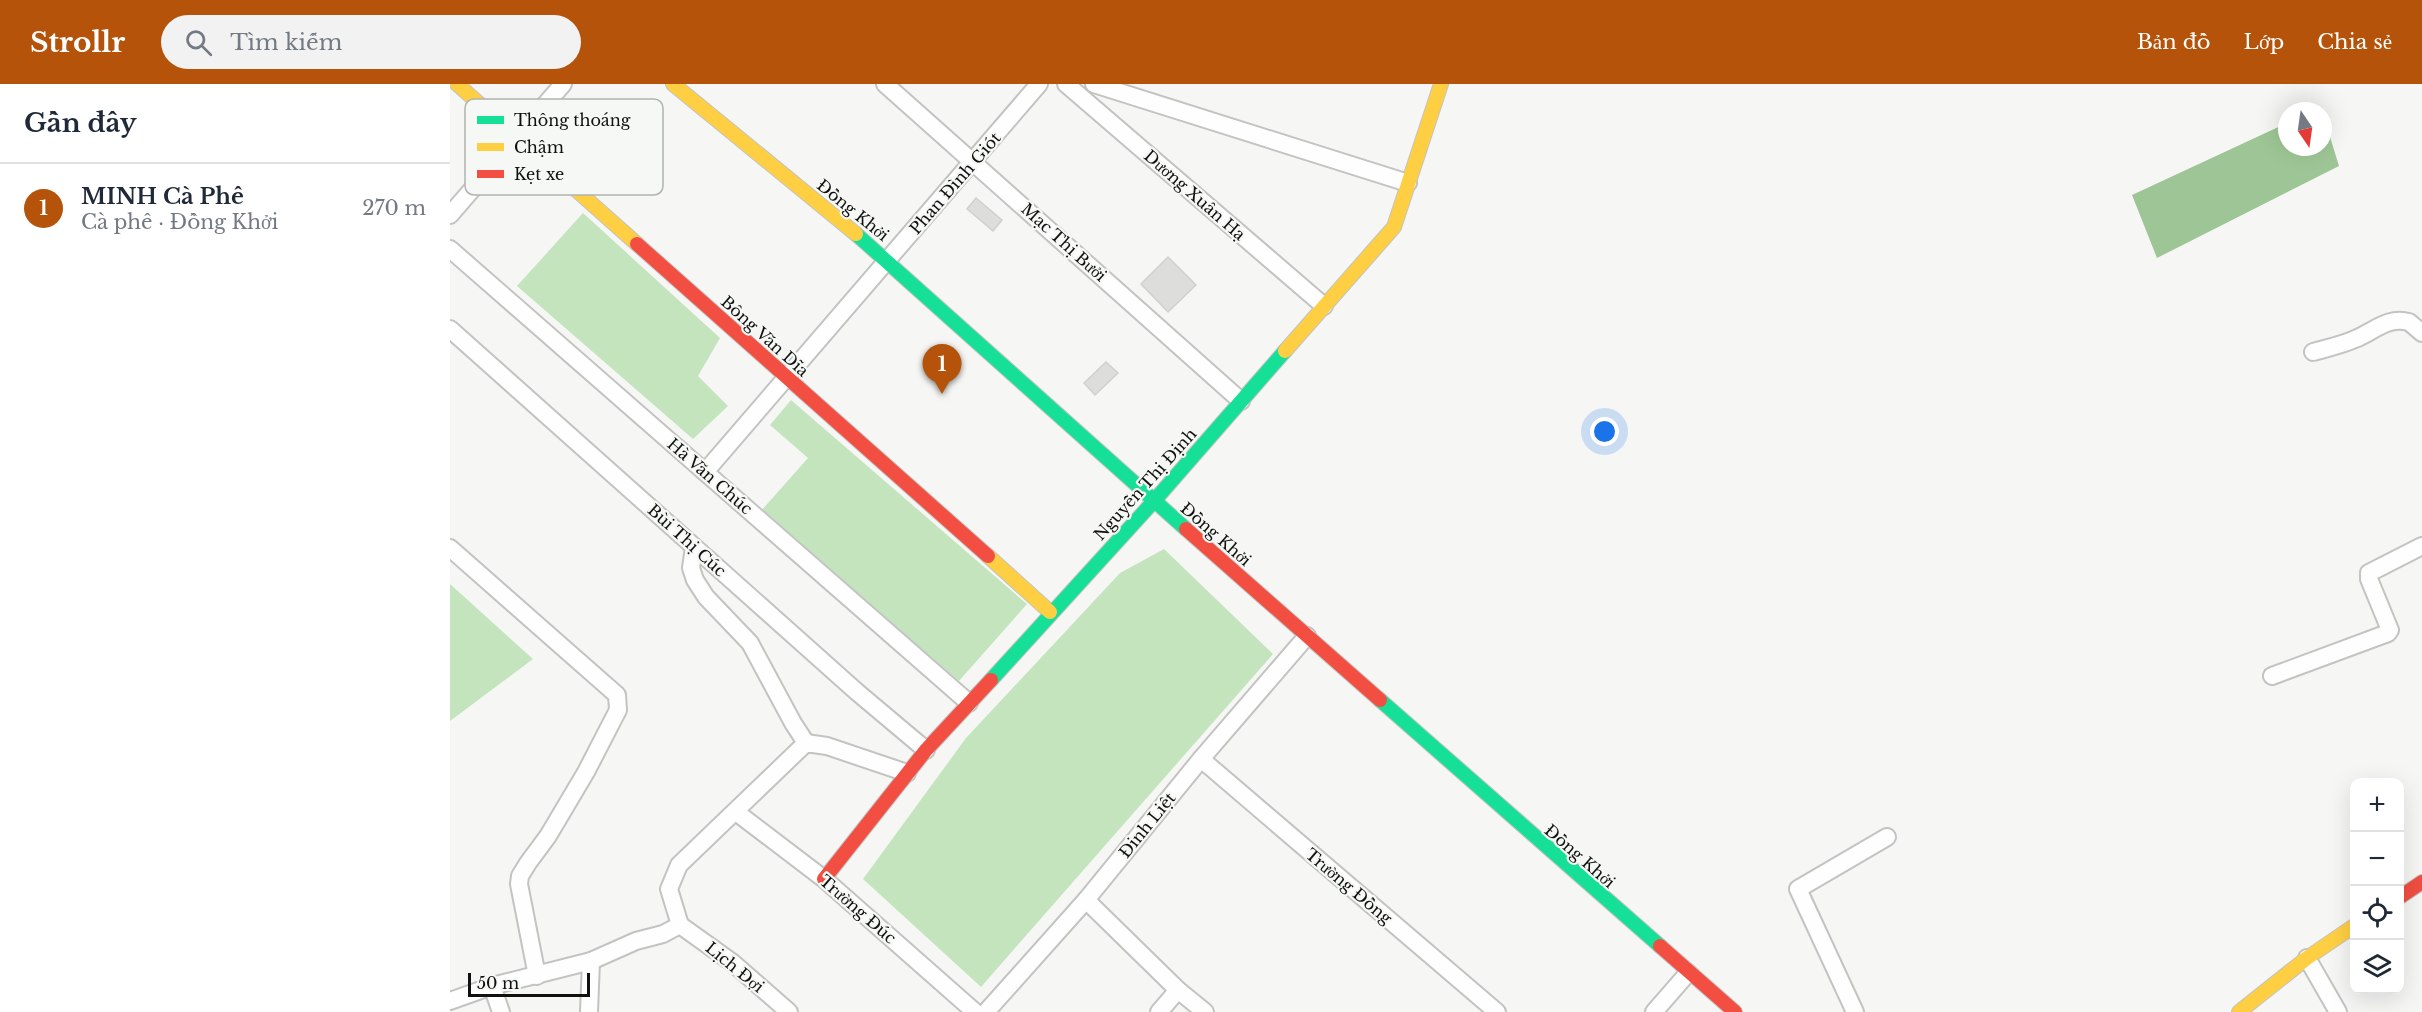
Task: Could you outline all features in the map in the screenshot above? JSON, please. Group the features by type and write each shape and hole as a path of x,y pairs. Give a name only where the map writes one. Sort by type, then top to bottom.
{"street":[{"name":"Bông Văn Dĩa","path":"457,84 474,99"},
{"path":"550,99 563,84"},
{"name":"Đồng Khởi","path":"673,84 888,261 1154,501 1735,1012"},
{"name":"Mạc Thị Bưởi","path":"885,84 1241,401"},
{"name":"Phan Đình Giót","path":"705,472 1039,84"},
{"name":"Dương Xuân Hạ","path":"1066,84 1324,306"},
{"path":"1094,84 1408,183"},
{"name":"Nguyễn Thị Định","path":"824,879 926,750 1154,501 1394,227 1441,84"},
{"path":"450,215 468,195"},
{"name":"Bông Văn Dĩa","path":"582,195 1050,612"},
{"name":"Hà Văn Chúc","path":"450,249 969,703"},
{"path":"2313,352 2354,340 2389,322 2409,322 2422,333"},
{"name":"Bùi Thị Cúc","path":"450,329 857,692 926,750"},
{"path":"2272,676 2388,633 2389,627 2369,579 2369,573 2422,546"},
{"path":"694,547 691,568 694,580 706,597 750,643 806,743 827,746 907,773"},
{"path":"450,548 617,695 618,710 586,772 548,836 520,876 519,884 537,976"},
{"name":"Đinh Liệt","path":"986,1012 1086,900 1201,759 1307,636"},
{"path":"450,1001 492,986 591,961 636,941 663,934 680,925 669,889 679,865 806,743"},
{"name":"Trường Đồng","path":"1201,759 1497,1012"},
{"name":"Trường Đúc","path":"736,812 824,879 975,1012"},
{"path":"1855,1012 1798,889 1887,837"},
{"path":"2404,894 2422,882"},
{"path":"1086,900 1178,990 1205,1012"},
{"name":"Lịch Đợi","path":"680,925 733,963 789,1012"},
{"path":"2250,1008 2307,958 2350,929"},
{"path":"2307,958 2338,1012"},
{"path":"589,1012 591,961"},
{"path":"1654,1012 1688,973"},
{"path":"492,986 501,1012"},
{"path":"1159,1012 1178,990"}],"shaded area":[{"path":"2278,127 2278,156 2332,156 2332,143 2339,166 2157,258 2132,195"},
{"path":"583,213 720,338 698,376 728,406 693,439 517,286"},
{"path":"791,400 1027,604 959,681 761,511 808,458 770,425"},
{"path":"1164,549 1273,654 981,987 863,879 966,738 1120,573"},
{"path":"450,584 533,659 450,721"}],"building":[{"path":"976,198 1002,220 993,231 967,209"},
{"path":"1168,257 1196,285 1168,312 1141,284"},
{"path":"1106,362 1118,373 1095,395 1084,383"}],"traffic: fast":[{"path":"856,234 1186,529"},
{"path":"991,680 1154,501 1285,351"},
{"path":"1380,700 1660,946"}],"traffic: slow":[{"path":"457,84 474,99"},
{"path":"673,84 856,234"},
{"path":"1285,351 1394,227 1441,84"},
{"path":"582,195 637,244"},
{"path":"988,556 1050,612"},
{"path":"2239,1012 2307,958 2350,929"}],"traffic: jam":[{"path":"637,244 988,556"},
{"path":"1186,529 1380,700"},
{"path":"824,879 926,750 991,680"},
{"path":"2404,894 2422,882"},
{"path":"1660,946 1735,1012"}],"place":[{"name":"MINH Cà Phê","path":"942,394"}]}
